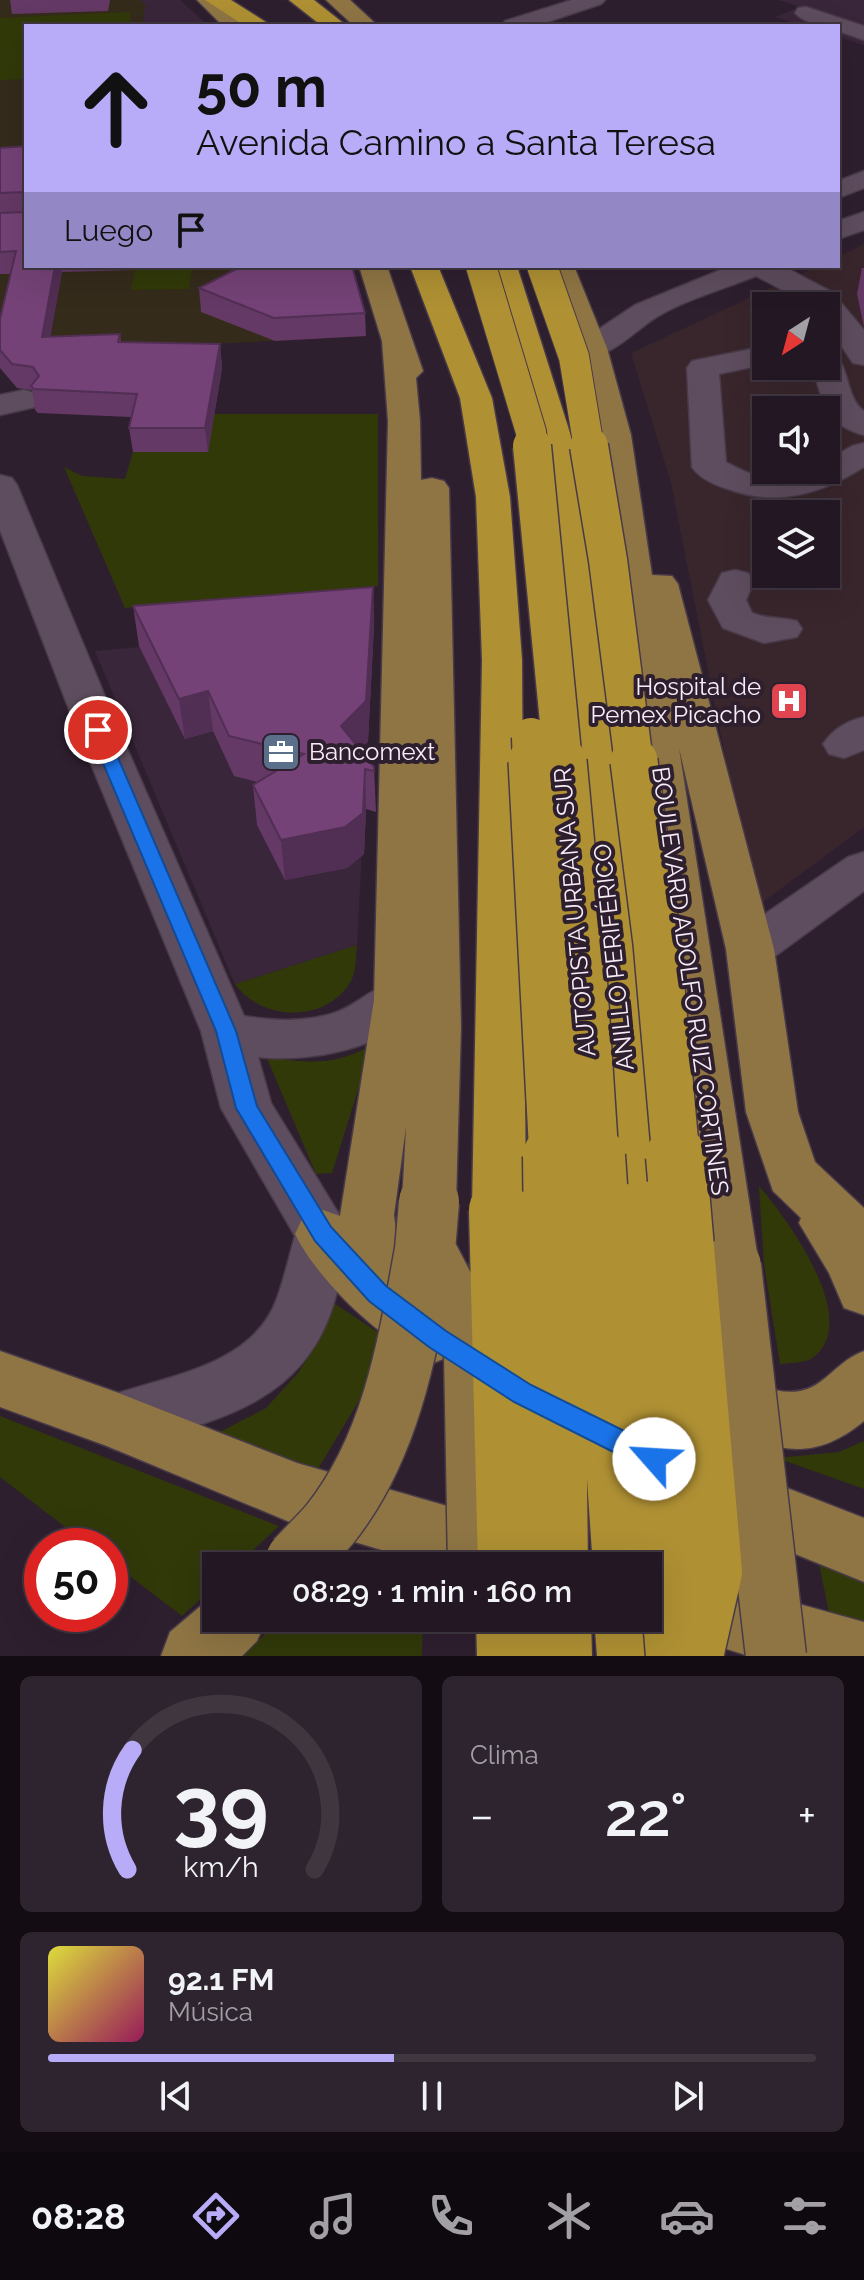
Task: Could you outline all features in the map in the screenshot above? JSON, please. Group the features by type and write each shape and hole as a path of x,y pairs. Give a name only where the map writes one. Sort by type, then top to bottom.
{"highway":[{"path":"216,0 259,24"},
{"path":"232,0 261,24"},
{"path":"285,0 315,24"},
{"path":"300,0 333,24"},
{"path":"320,0 350,24"},
{"path":"425,268 476,398 493,497 502,660 499,1210 508,1552"},
{"name":"AUTOPISTA URBANA SUR","path":"458,268 506,448 533,764 553,1165 558,1552"},
{"name":"AUTOPISTA URBANA SUR","path":"482,268 531,432 583,974 622,1552"},
{"name":"ANILLO PERIFÉRICO","path":"504,268 560,455 572,542 580,648 641,1211 676,1656"},
{"path":"543,268 574,357 606,545 657,943 712,1572 693,1656"},
{"path":"509,1632 510,1656"},
{"path":"558,1632 559,1656"},
{"path":"628,1632 630,1656"}],"main road":[{"path":"208,0 233,24"},
{"path":"337,0 365,24"},
{"path":"303,1552 333,1521 358,1483 374,1450 404,1365 427,1226 436,1027 434,506 418,401 374,268"},
{"name":"BOULEVARD ADOLFO RUIZ CORTINES","path":"561,268 592,348 614,435 731,1266 776,1656"},
{"path":"397,342 404,421 398,1000 367,1215 370,1242 393,1261 781,1421 817,1417 850,1398 864,1379"},
{"path":"614,435 642,518 750,949 772,1112 792,1175 852,1260 864,1290"},
{"path":"792,1175 864,1243"},
{"path":"427,1226 473,1345 478,1552"},
{"path":"323,1234 377,1293 437,1339 522,1394 733,1498 864,1550"},
{"path":"0,1379 116,1421 297,1494 497,1552"},
{"path":"662,1599 864,1655"},
{"path":"194,1656 219,1632"},
{"path":"478,1632 479,1656"}],"street":[{"path":"519,24 594,0"},
{"path":"824,0 864,11"},
{"path":"806,13 838,24"},
{"path":"840,25 864,33"},
{"path":"840,189 864,179"},
{"path":"840,230 864,220"},
{"path":"592,348 645,311 752,268"},
{"path":"762,268 816,292"},
{"path":"725,279 763,292"},
{"path":"840,326 864,358"},
{"path":"752,358 703,368 709,467 733,482 783,491 819,478 864,453"},
{"path":"840,361 864,358"},
{"path":"833,380 842,411 864,425"},
{"path":"0,485 98,730 226,1031 247,1108 323,1234 301,1315 274,1354 233,1385 116,1421"},
{"path":"735,581 727,600 737,620 764,631 783,629"},
{"path":"750,949 864,868"},
{"path":"226,1031 280,1041 308,1040 358,1026 398,1000"}],"shaded area":[{"path":"0,0 140,0 148,8 144,9 144,24 24,24 24,215 0,216"},
{"path":"140,0 180,0 207,24 144,24 144,8"},
{"path":"779,0 864,0 864,45 840,38 840,24 798,24 775,17 800,7"},
{"path":"0,233 24,263 24,268 348,268 366,336 0,355"},
{"name":"Hospital de Pemex Picacho","path":"864,244 864,827 755,908 671,483 631,353 752,297 752,380 840,380 840,292 762,292 814,268 840,268 840,256"},
{"path":"374,626 357,945 235,984 95,651"}],"green space":[{"path":"130,12 130,24 24,24 24,79 0,80 0,18"},
{"path":"192,268 189,289 131,290 135,270"},
{"path":"214,414 378,414 378,586 125,608 64,467 82,476 125,479 133,452 207,452"},
{"path":"357,945 351,981 340,995 310,1011 277,1011 246,996 235,984"},
{"path":"372,1045 332,1173 316,1174 267,1058 333,1060"},
{"path":"759,1186 803,1247 826,1298 829,1322 825,1343 811,1359 804,1361 780,1364 764,1264"},
{"path":"329,1300 385,1337 370,1382 318,1469 216,1434 266,1408 298,1373 320,1339"},
{"path":"0,1416 279,1526 251,1552 202,1552 202,1598 182,1616 128,1575 128,1528 67,1528 0,1477"},
{"path":"864,1441 864,1489 777,1458 839,1452"},
{"path":"818,1558 864,1579 864,1623 829,1613"},
{"path":"268,1632 423,1632 422,1656 240,1656"}],"building":[{"path":"24,146 24,192 0,193 0,148"},
{"path":"24,212 24,268 55,268 42,337 120,334 118,342 220,344 205,428 129,428 137,394 34,389 31,386 39,376 33,367 12,364 0,350 0,319 16,251 0,252 0,213"},
{"path":"238,268 353,268 365,313 274,318 199,288"},
{"name":"Bancomext","path":"373,587 366,701 341,726 374,767 374,771 365,769 363,813 345,827 281,840 253,785 304,754 229,736 208,691 179,699 133,606"}],"place":[{"name":"Hospital de Pemex Picacho","path":"789,701"},
{"name":"Bancomext","path":"281,752"}],"route":[{"path":"98,730 226,1031 247,1108 323,1234 377,1293 437,1339 522,1394 654,1459"}]}
